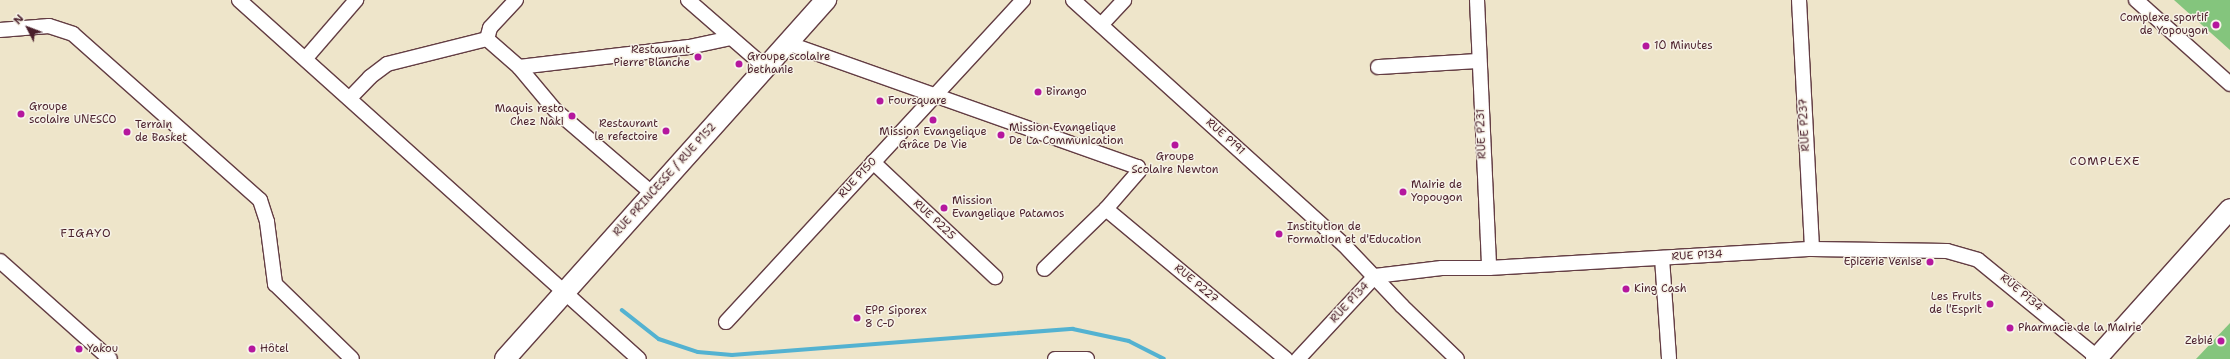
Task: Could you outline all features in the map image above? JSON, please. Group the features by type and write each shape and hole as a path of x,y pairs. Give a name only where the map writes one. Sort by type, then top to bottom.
{"street":[{"path":"239,0 306,58 564,294 639,359"},
{"path":"306,58 356,0"},
{"path":"487,39 490,28 516,0"},
{"path":"688,0 765,67"},
{"name":"RUE PRINCESSE / RUE P152","path":"505,359 826,0"},
{"name":"RUE P150","path":"726,322 1023,0"},
{"name":"RUE P191","path":"1074,0 1344,245 1402,306 1457,359"},
{"path":"1101,25 1124,0"},
{"name":"RUE P231","path":"1477,0 1489,268"},
{"name":"RUE P237","path":"1799,0 1812,249"},
{"path":"2136,0 2230,84"},
{"path":"0,30 49,26 73,34 260,200 267,222 275,284 352,359"},
{"path":"519,67 689,47 731,38"},
{"path":"350,98 370,77 387,64 487,39"},
{"path":"487,39 519,67 555,110 652,194"},
{"path":"787,43 935,97 1138,167 1139,171 1106,209 1044,270"},
{"path":"1378,66 1479,61"},
{"name":"RUE P225","path":"873,162 995,277"},
{"name":"RUE P227","path":"1106,209 1286,359"},
{"name":"RUE P134","path":"1298,359 1375,276 1442,268 1489,268 1812,249 1947,251 1978,260 2097,358 2230,209"},
{"path":"1662,258 1668,359"},
{"path":"0,261 110,359"},
{"path":"1055,359 1087,359"}],"green space":[{"name":"Complexe sportif de Yopougon","path":"2174,0 2230,0 2230,50"},
{"name":"Zebié","path":"2230,323 2230,359 2196,359"}],"waterway":[{"path":"622,310 659,339 698,352 732,355 1073,329 1129,341 1164,359"}],"place":[{"name":"Complexe sportif de Yopougon","path":"2216,25"},
{"name":"1O Minutes","path":"1646,46"},
{"name":"Restaurant Pierre Blanche","path":"698,57"},
{"name":"Groupe scolaire bethanie","path":"739,64"},
{"name":"Birango","path":"1038,92"},
{"name":"Foursquare","path":"880,101"},
{"name":"Groupe scolaire UNESCO","path":"21,114"},
{"name":"Maquis resto Chez Naki","path":"572,116"},
{"name":"Mission Evangelique Grâce De Vie","path":"933,120"},
{"name":"Restaurant le refectoire","path":"666,131"},
{"name":"Terrain de Basket","path":"127,132"},
{"name":"Mission Evangelique De La Communication","path":"1001,135"},
{"name":"Groupe Scolaire Newton","path":"1175,145"},
{"name":"Mairie de Yopougon","path":"1403,192"},
{"name":"Mission Evangelique Patamos","path":"944,208"},
{"name":"Institution de Formation et d'Education","path":"1279,234"},
{"name":"Epicerie Venise","path":"1930,262"},
{"name":"King Cash","path":"1626,289"},
{"name":"Les Fruits de l'Esprit","path":"1990,304"},
{"name":"EPP Siporex 8 C-D","path":"857,318"},
{"name":"Pharmacie de la Mairie","path":"2010,328"},
{"name":"Zebié","path":"2221,341"},
{"name":"Yakou","path":"79,349"},
{"name":"Hôtel","path":"252,349"}],"district":[{"name":"COMPLEXE","path":"2105,162"},
{"name":"FIGAYO","path":"86,234"}]}
